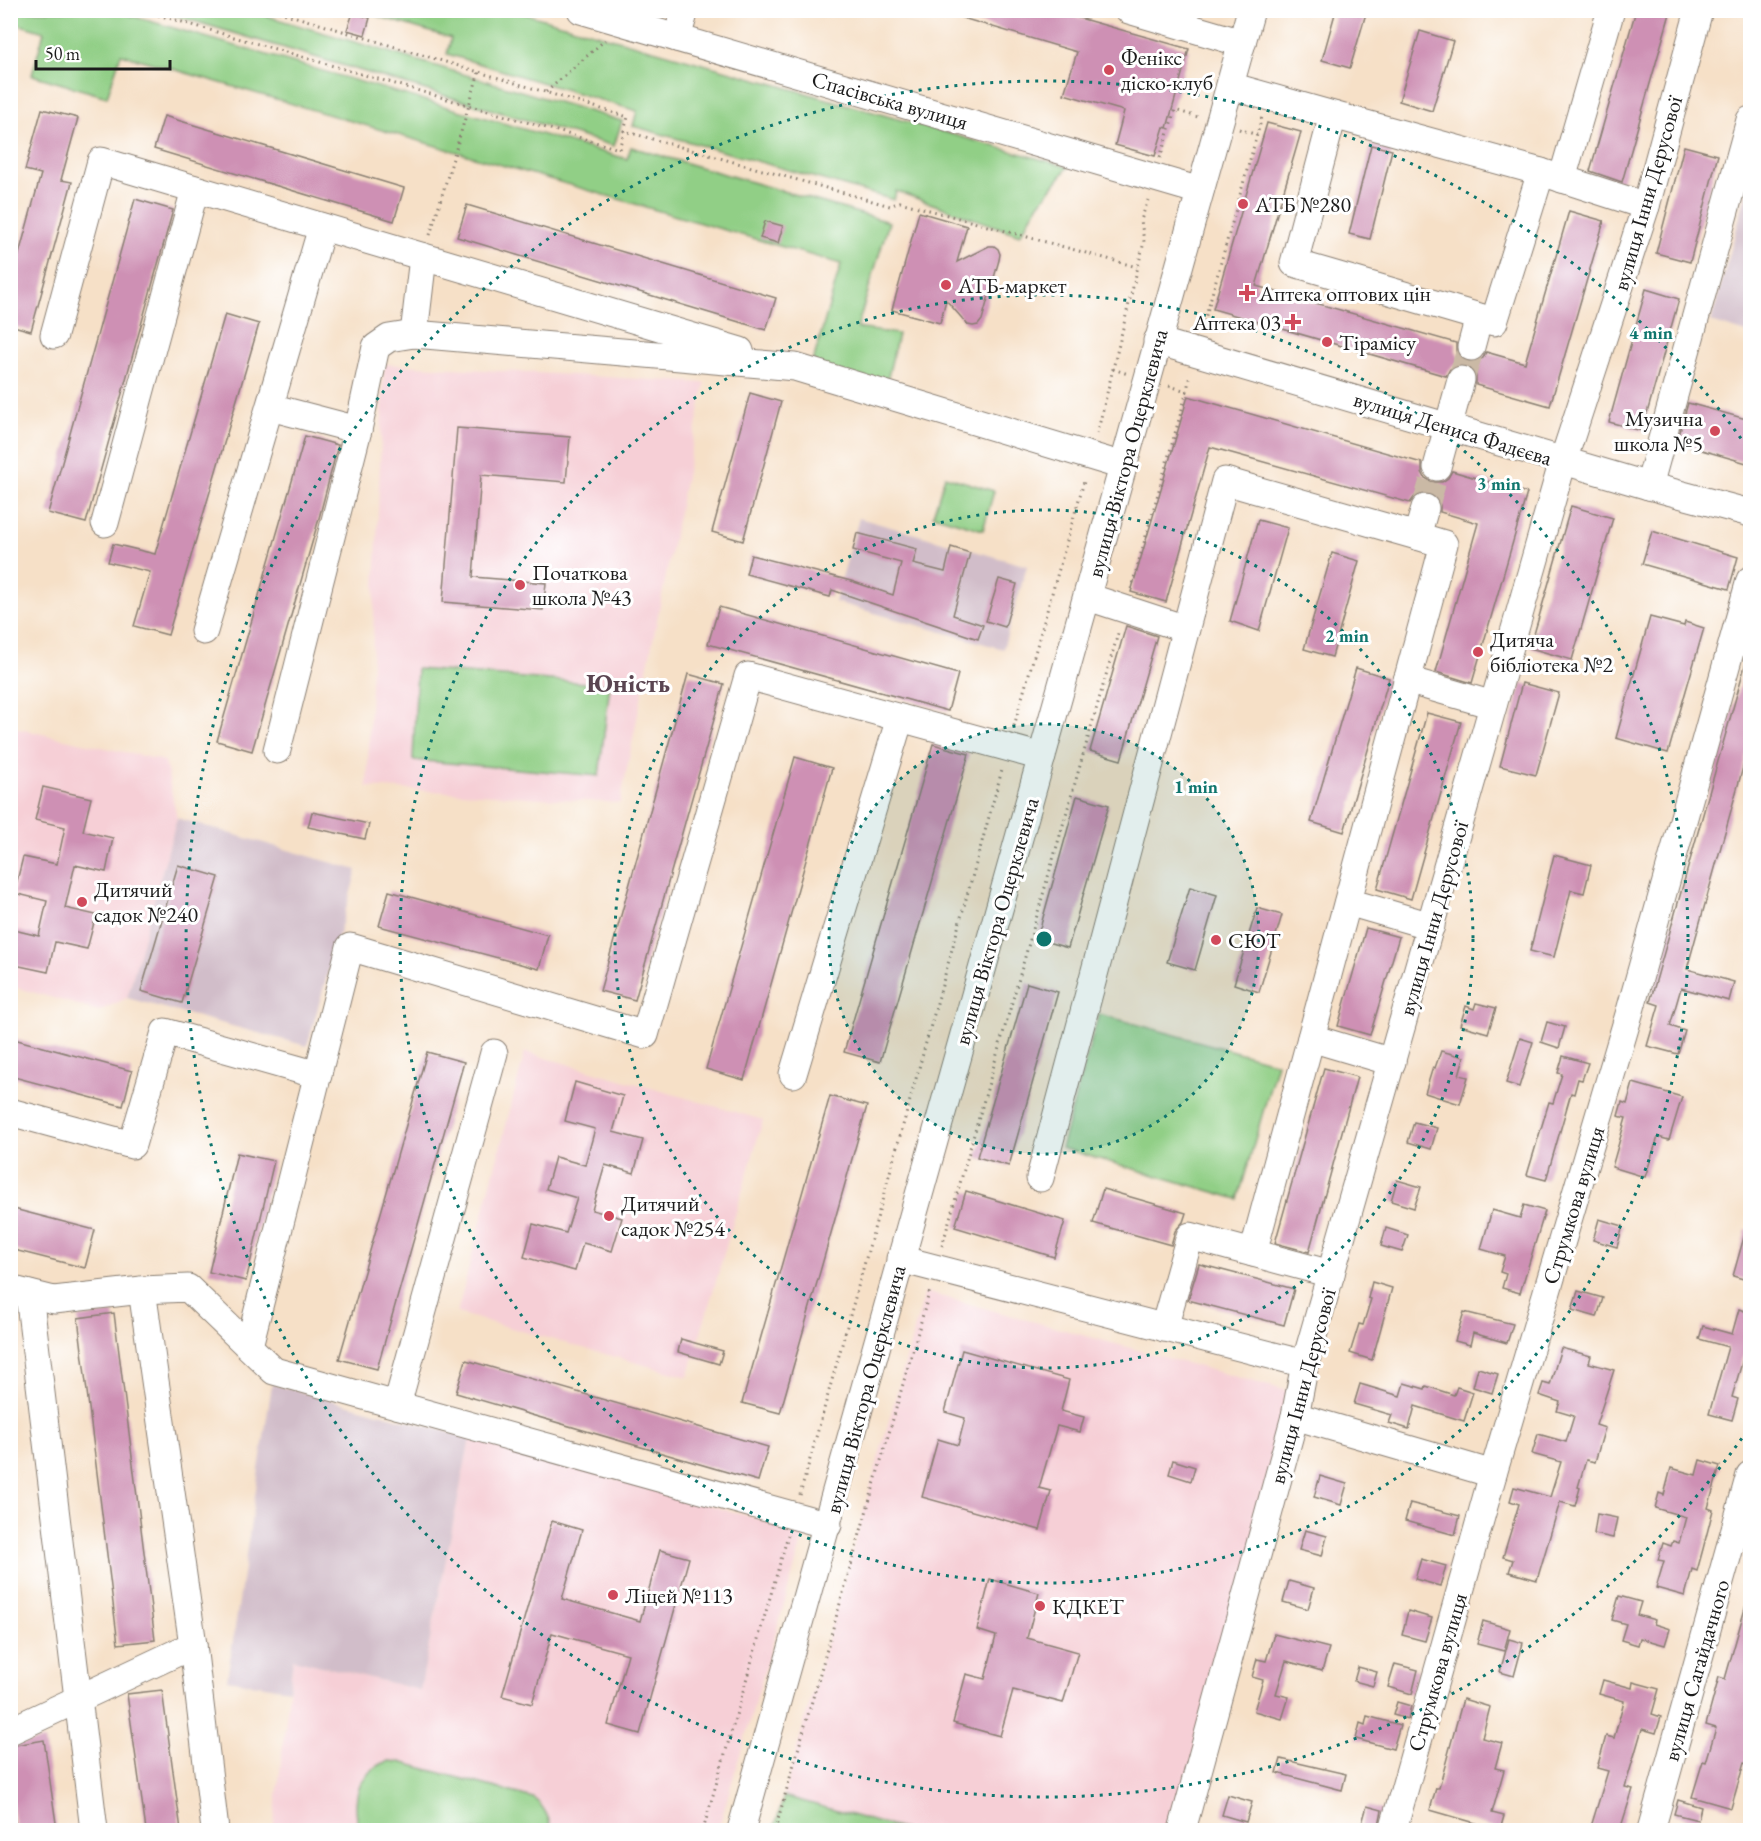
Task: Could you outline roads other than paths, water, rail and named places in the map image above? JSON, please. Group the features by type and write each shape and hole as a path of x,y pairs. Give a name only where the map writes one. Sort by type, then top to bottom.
{"street":[{"name":"Спасівська вулиця","path":"581,10 1200,191"},
{"path":"677,38 685,10"},
{"path":"1129,10 1242,43"},
{"name":"вулиця Віктора Оцерклевича","path":"741,1830 1251,10"},
{"path":"1333,115 1294,263 1494,322 1611,10"},
{"name":"вулиця Інни Дерусової","path":"1182,1830 1295,1416 1305,1364 1563,461 1646,206 1699,10"},
{"path":"1230,86 1551,175 1646,206"},
{"path":"1648,486 1750,120"},
{"path":"54,335 101,161 1123,466"},
{"path":"105,523 195,189"},
{"path":"204,631 322,227"},
{"path":"414,334 423,257"},
{"path":"1471,347 1479,317"},
{"path":"276,750 358,430 376,348 389,338 402,334 414,334 795,368"},
{"name":"вулиця Дениса Фадєєва","path":"1157,341 1648,486 1750,513"},
{"path":"1437,467 1461,381"},
{"path":"270,407 358,430"},
{"path":"1040,1178 1225,481 1444,544 1253,1253"},
{"path":"1417,536 1425,508"},
{"name":"Струмкова вулиця","path":"1393,1830 1493,1474 1630,1011 1750,580"},
{"path":"1088,597 1186,629"},
{"path":"249,1346 350,947 645,1035 748,676 1042,757"},
{"path":"1407,680 1493,705"},
{"path":"793,1074 900,718"},
{"path":"1348,903 1431,926"},
{"path":"10,1112 132,1145 165,1032 318,1075"},
{"path":"1311,1038 1392,1062"},
{"path":"397,1405 494,1053"},
{"path":"1164,1328 1190,1236 1331,1274"},
{"path":"900,1259 1305,1364"},
{"path":"94,1830 20,1291 54,1300 142,1290 188,1288 274,1371 828,1525"},
{"path":"142,1290 193,1645 215,1830"},
{"path":"1295,1416 1493,1474"},
{"name":"вулиця Сагайдачного","path":"1651,1830 1750,1475"},
{"path":"10,1731 193,1645"}],"tunnel":[{"path":"1461,380 1471,347"},
{"path":"1425,508 1437,467"}],"place":[{"name":"Фенікс діско-клуб","path":"1109,70"},
{"name":"АТБ №280","path":"1243,204"},
{"name":"АТБ-маркет","path":"946,285"},
{"name":"Аптека оптових цін","path":"1247,293"},
{"name":"Аптека 03","path":"1293,322"},
{"name":"Тірамісу","path":"1327,342"},
{"name":"Музична школа №5","path":"1715,431"},
{"name":"Початкова школа №43","path":"520,585"},
{"name":"Дитяча бібліотека №2","path":"1478,652"},
{"name":"Дитячий садок №240","path":"82,902"},
{"name":"СЮТ","path":"1216,940"},
{"name":"Дитячий садок №254","path":"609,1216"},
{"name":"Ліцей №113","path":"613,1595"},
{"name":"КДКЕТ","path":"1040,1606"}],"district":[{"name":"Юність","path":"628,683"}]}
